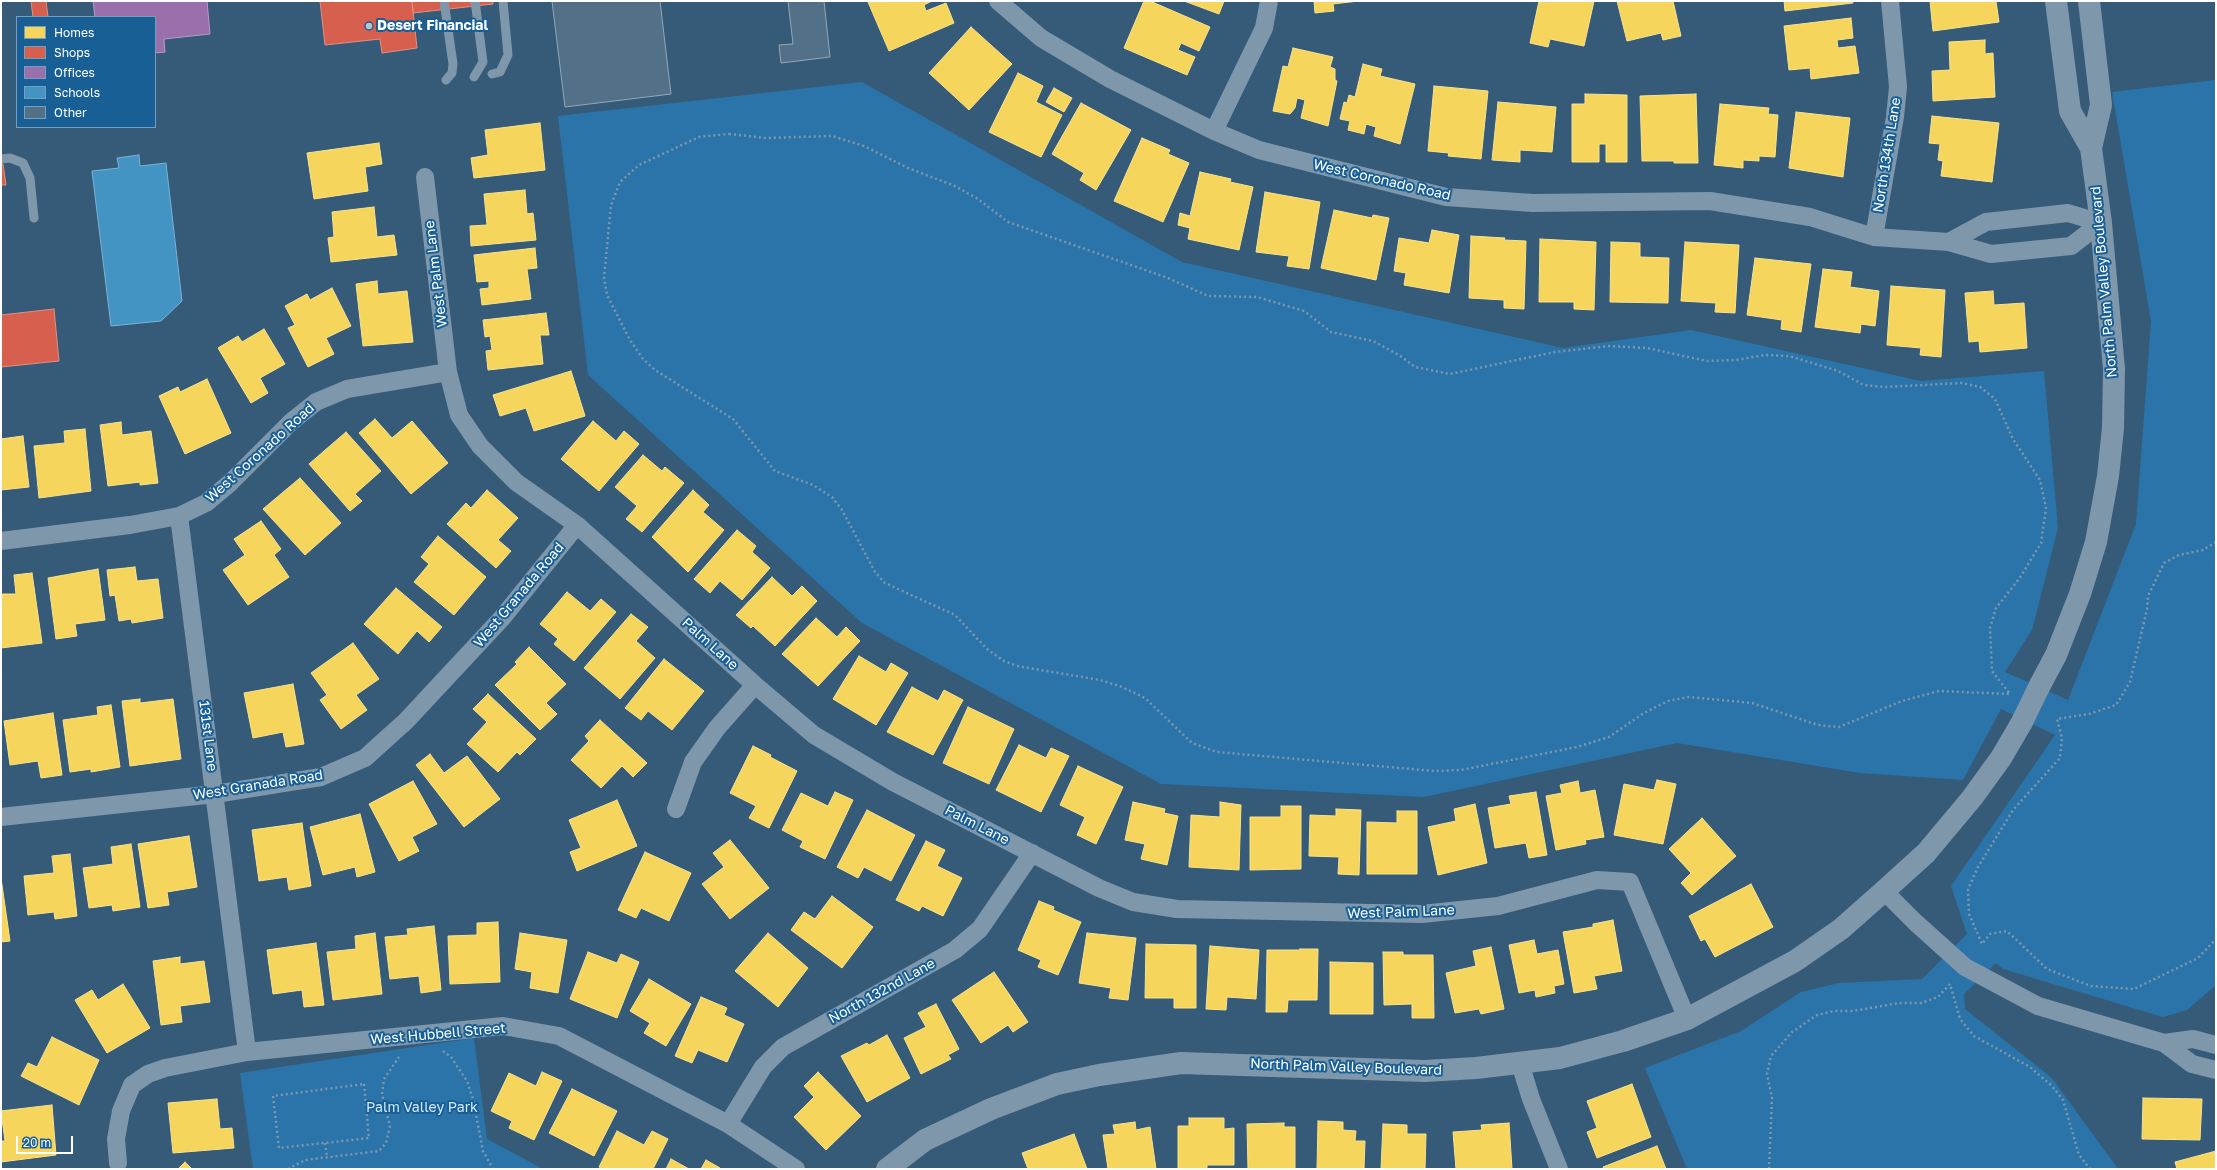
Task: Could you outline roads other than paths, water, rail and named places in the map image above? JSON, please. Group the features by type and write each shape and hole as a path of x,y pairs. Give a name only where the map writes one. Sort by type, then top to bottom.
{"street":[{"name":"West Coronado Road","path":"998,1 1041,38 1110,80 1214,131 1259,150 1446,196 1533,203 1710,201 1810,217 1874,237 1949,242 1991,254 2071,246 2102,223"},
{"path":"1214,131 1264,28 1269,1"},
{"name":"North 134th Lane","path":"1874,237 1895,117 1898,86 1890,1"},
{"name":"North Palm Valley Boulevard","path":"887,1169 925,1140 991,1109 1057,1084 1133,1069 1181,1063 1228,1063 1425,1071 1520,1064 1560,1058 1623,1041 1687,1019 1795,961 1841,929 1926,853 1972,798 2001,758 2022,722 2056,655 2080,594 2096,542 2108,476 2113,428 2114,369 2102,223 2091,148 2070,111 2056,1"},
{"name":"North Palm Valley Boulevard","path":"2089,1 2101,105 2091,148"},
{"name":"West Palm Lane","path":"425,177 448,372"},
{"path":"1949,242 1986,222 2068,213 2102,223"},
{"name":"West Coronado Road","path":"1,541 130,525 179,516 206,503 230,483 291,422 316,402 347,389 448,372"},
{"name":"Palm Lane","path":"448,372 459,415 480,446 516,482 577,525 755,685 821,738 893,782 1032,853"},
{"name":"131st Lane","path":"179,516 247,1052"},
{"name":"West Granada Road","path":"1,816 215,794 321,777 365,758 406,721 502,618 577,525"},
{"path":"676,809 693,762 716,728 755,685"},
{"name":"West Palm Lane","path":"1032,853 1099,888 1133,902 1177,909 1422,914 1498,906 1597,880 1630,882 1687,1019"},
{"name":"North 132nd Lane","path":"728,1124 763,1067 783,1047 956,950 980,929 1032,853"},
{"path":"1884,891 1915,922 1965,967 2038,1006 2164,1042 2193,1039 2216,1045"},
{"name":"West Hubbell Street","path":"118,1163 116,1139 121,1111 132,1085 148,1074 165,1068 247,1052 503,1026 559,1036 728,1124 796,1169"},
{"path":"2164,1042 2192,1064 2216,1070"},
{"path":"1520,1064 1531,1099 1559,1169"}],"lane":[{"path":"444,1 453,64 452,73 446,80"},
{"path":"474,77 483,62 475,1"},
{"path":"492,74 500,72 508,55 503,1"},
{"path":"1,159 10,158 23,162 30,178 34,218"}],"place":[{"name":"Desert Financial","path":"369,26"}],"park label":[{"name":"Palm Valley Park","path":"422,1108"}]}
